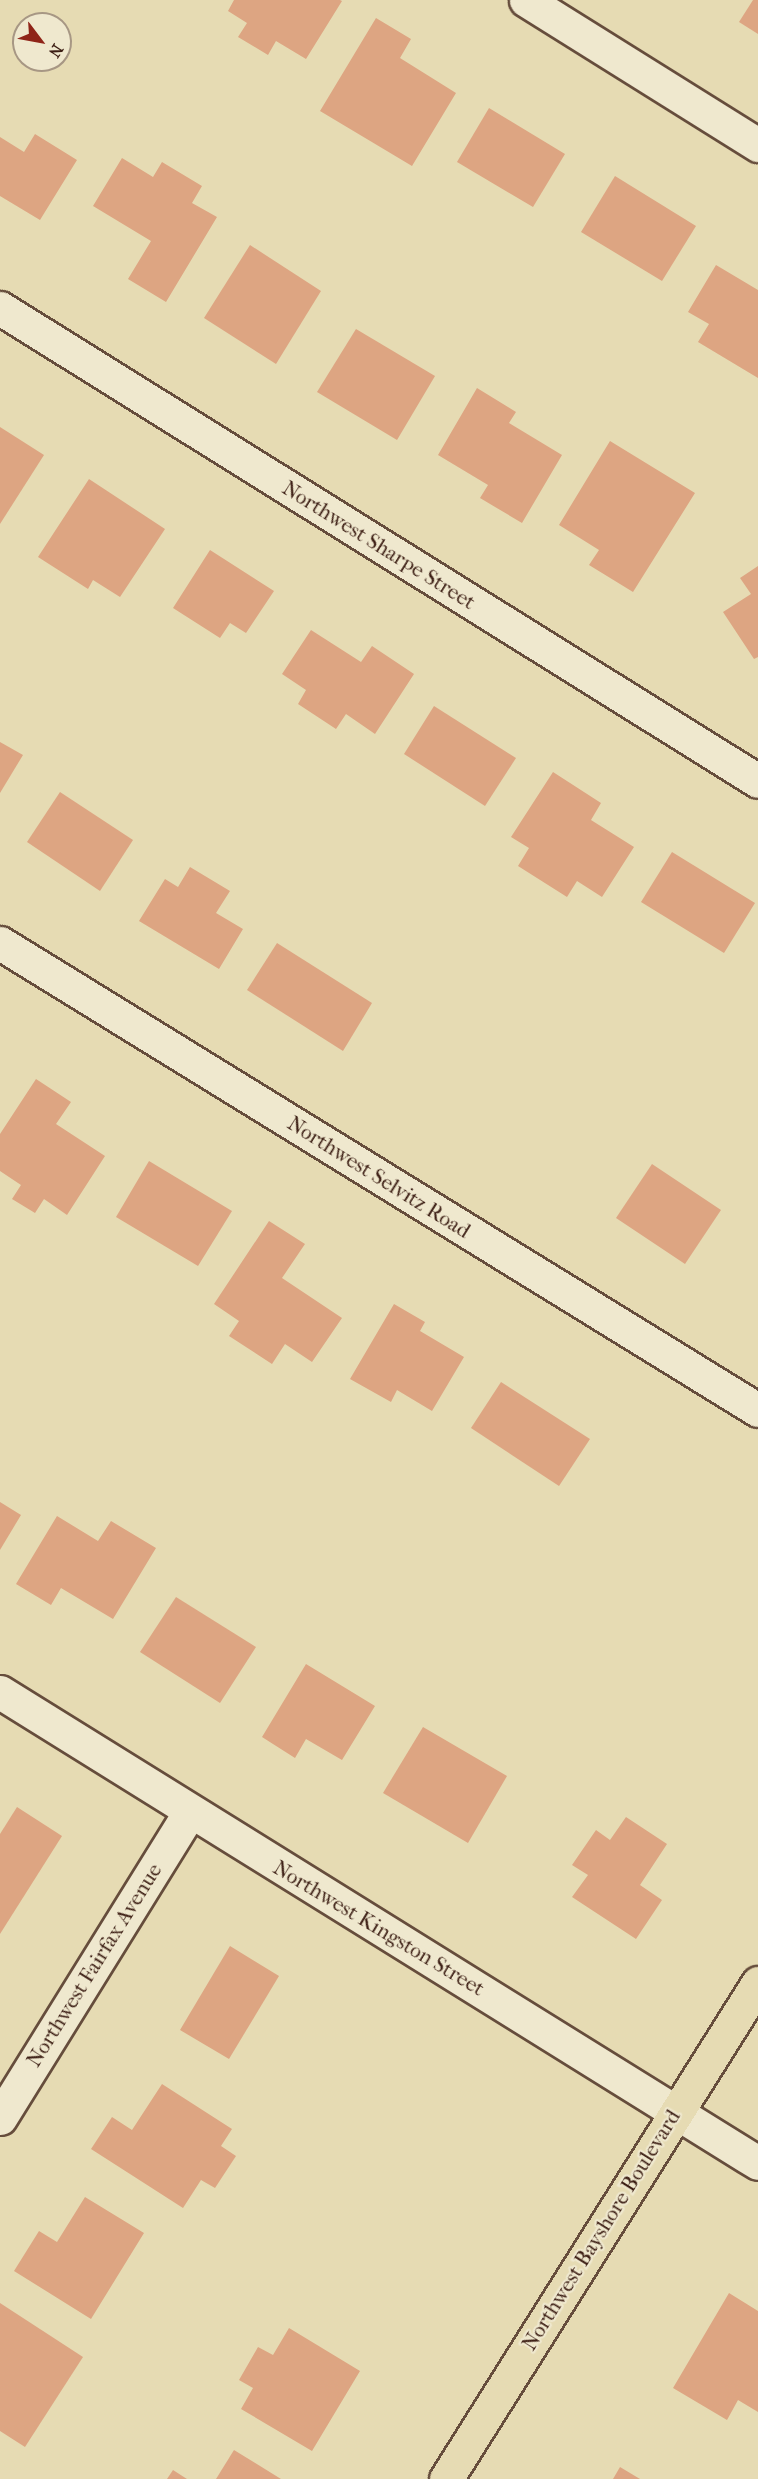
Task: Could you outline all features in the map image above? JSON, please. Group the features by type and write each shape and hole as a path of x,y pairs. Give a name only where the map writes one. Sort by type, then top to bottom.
{"main road":[{"name":"Northwest Bayshore Boulevard","path":"446,2479 676,2109 758,1983"}],"street":[{"path":"526,0 758,145"},
{"name":"Northwest Sharpe Street","path":"0,308 758,781"},
{"name":"Northwest Selvitz Road","path":"0,943 758,1410"},
{"name":"Northwest Kingston Street","path":"0,1692 189,1813 676,2109 758,2163"},
{"name":"Northwest Fairfax Avenue","path":"0,2118 189,1813"}],"building":[{"path":"234,0 342,1 306,59 276,41 268,55 238,37 247,23 228,11"},
{"path":"753,0 758,0 758,34 739,22"},
{"path":"376,18 411,39 400,58 456,93 412,166 320,111"},
{"path":"489,108 565,154 533,207 457,162"},
{"path":"35,134 77,160 40,220 0,196 0,137 24,152"},
{"path":"122,158 153,177 162,162 202,186 192,203 217,217 166,302 128,279 151,241 93,206"},
{"path":"615,176 696,226 662,281 581,232"},
{"path":"250,245 321,291 276,364 204,318"},
{"path":"716,265 758,290 758,378 698,342 709,324 688,312"},
{"path":"356,329 435,376 397,440 317,392"},
{"path":"477,388 516,412 509,423 562,455 522,523 480,498 488,485 438,455"},
{"path":"0,427 44,455 0,524"},
{"path":"610,441 695,493 633,592 589,565 599,550 559,525"},
{"path":"89,479 165,529 120,597 93,580 88,589 38,557"},
{"path":"210,550 274,591 246,633 230,623 220,638 173,608"},
{"path":"758,566 758,657 754,659 723,612 751,594 740,578"},
{"path":"311,630 361,662 372,646 414,674 375,734 346,714 336,729 298,704 306,690 282,674"},
{"path":"434,706 516,758 485,806 404,754"},
{"path":"0,742 23,755 0,793"},
{"path":"553,772 601,803 591,820 634,847 602,897 577,881 567,897 518,866 529,848 511,837"},
{"path":"60,792 133,840 100,891 27,842"},
{"path":"672,852 755,903 724,953 641,902"},
{"path":"190,867 230,891 216,913 243,929 219,969 139,921 165,879 178,887"},
{"path":"277,943 372,1003 343,1051 247,990"},
{"path":"36,1079 71,1102 56,1124 105,1156 67,1215 44,1199 35,1213 12,1199 21,1185 0,1171 0,1134"},
{"path":"149,1161 232,1211 198,1266 116,1217"},
{"path":"652,1164 721,1210 685,1264 616,1218"},
{"path":"269,1221 305,1244 282,1278 342,1318 312,1362 285,1344 272,1364 229,1336 239,1321 214,1304"},
{"path":"394,1304 425,1322 420,1331 464,1357 432,1411 397,1390 391,1402 350,1379"},
{"path":"501,1382 590,1439 559,1486 471,1428"},
{"path":"0,1502 21,1515 0,1550"},
{"path":"57,1516 98,1541 111,1521 156,1548 113,1619 61,1588 51,1605 16,1584"},
{"path":"176,1597 256,1647 220,1703 140,1652"},
{"path":"306,1664 375,1706 342,1760 306,1739 295,1758 262,1737"},
{"path":"423,1727 507,1776 468,1843 383,1793"},
{"path":"17,1807 62,1836 0,1934 0,1834"},
{"path":"626,1817 667,1844 640,1885 662,1900 636,1939 572,1897 588,1875 572,1865 596,1830 610,1840"},
{"path":"230,1946 279,1976 229,2059 180,2030"},
{"path":"162,2084 232,2129 221,2146 236,2156 215,2188 201,2180 183,2208 91,2149 112,2117 132,2130"},
{"path":"85,2197 144,2233 91,2319 14,2271 39,2231 57,2242"},
{"path":"729,2293 758,2311 758,2412 738,2400 727,2420 673,2388"},
{"path":"0,2303 83,2357 25,2447 0,2431"},
{"path":"289,2328 360,2371 312,2451 241,2409 253,2388 239,2380 258,2347 273,2355"},
{"path":"234,2450 281,2479 216,2479"},
{"path":"620,2467 640,2479 613,2479"},
{"path":"173,2470 187,2479 167,2479"}]}
